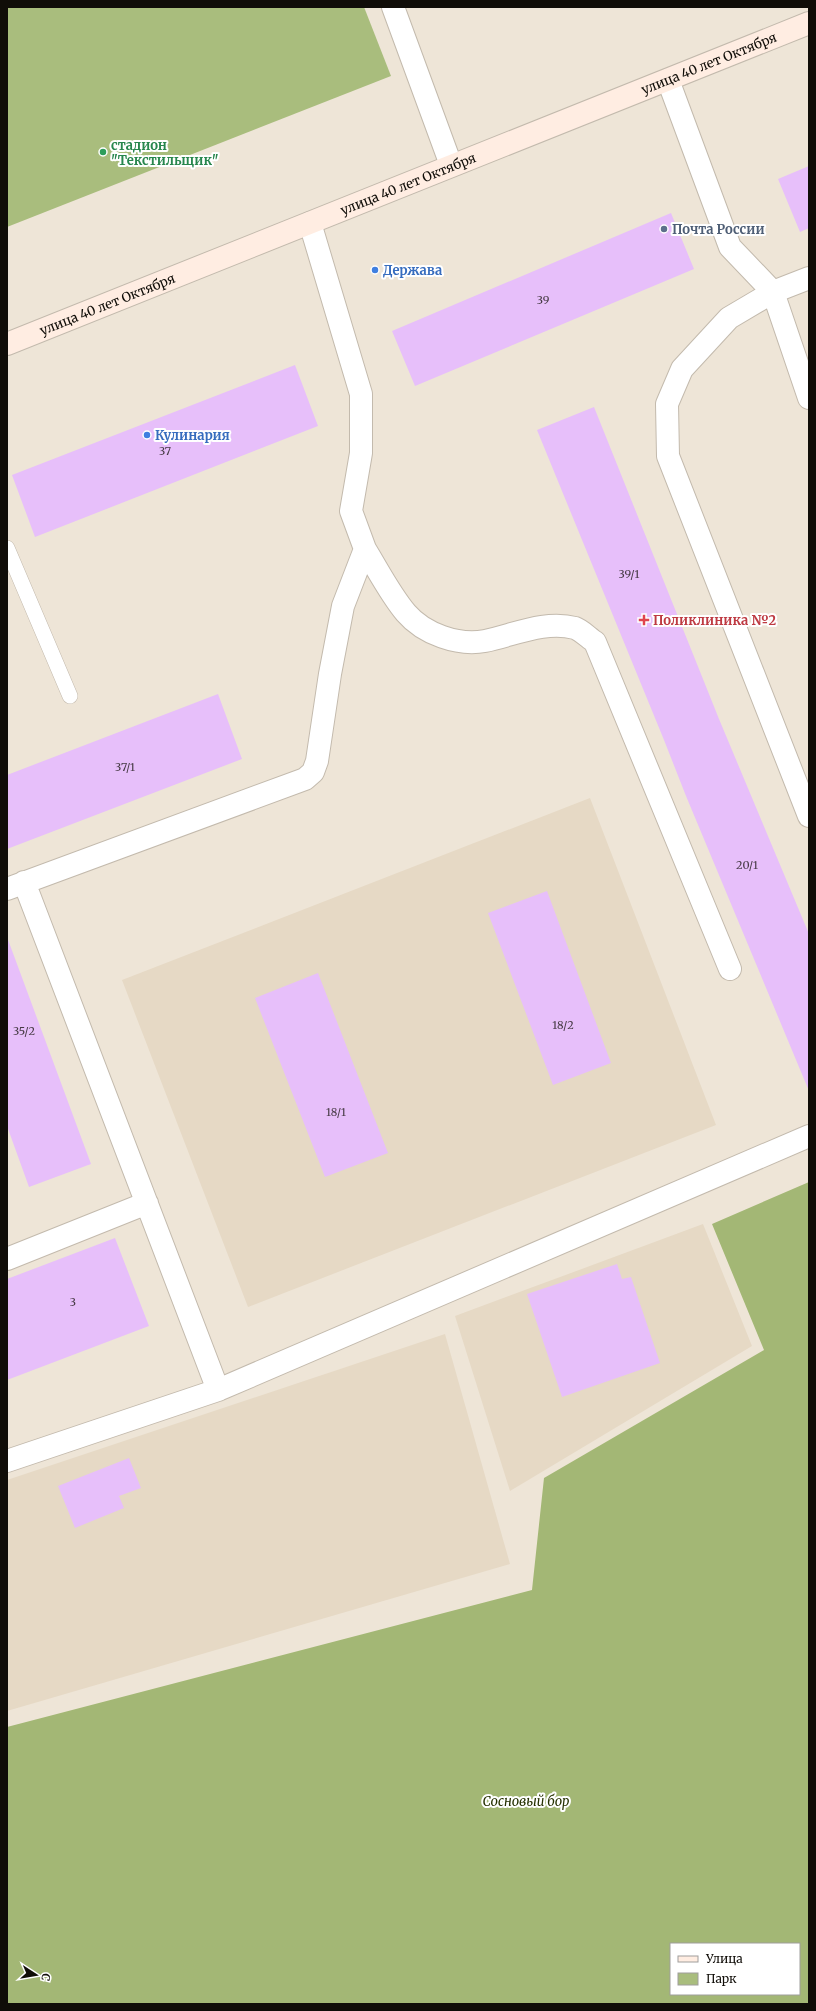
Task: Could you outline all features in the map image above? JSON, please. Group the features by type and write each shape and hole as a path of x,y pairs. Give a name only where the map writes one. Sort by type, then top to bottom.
{"main road":[{"name":"улица 40 лет Октября","path":"7,344 809,23"}],"street":[{"path":"392,7 451,165"},
{"path":"668,80 730,247 773,292 809,398"},
{"path":"310,224 361,394 361,453 351,511 365,548 406,613 428,630 450,640 484,641 517,631 555,626 576,628 595,642 730,969"},
{"path":"809,278 773,292 728,318 682,369 667,404 668,456 809,816"},
{"path":"218,1390 146,1203 16,886 305,779 313,772 317,760 330,674 343,606 365,548"},
{"path":"7,1461 218,1390 809,1136"},
{"path":"7,1259 146,1203"}],"lane":[{"path":"7,548 70,696"}],"shaded area":[{"path":"590,798 716,1125 248,1307 122,980"},
{"path":"703,1224 752,1346 510,1491 455,1316"},
{"path":"445,1334 510,1564 7,1711 7,1480"}],"green space":[{"name":"стадион \"Текстильщик\"","path":"7,7 364,7 391,76 7,227"},
{"name":"Сосновый бор","path":"809,1182 809,2004 7,2004 7,1727 532,1590 544,1478 764,1350 712,1224"}],"building":[{"path":"809,166 809,228 800,232 778,179"},
{"path":"671,213 694,269 415,386 392,331"},
{"path":"295,365 318,426 35,537 12,475"},
{"path":"594,407 719,719 809,934 809,1091 686,796 537,430"},
{"path":"218,694 242,759 7,849 7,775"},
{"path":"547,891 611,1063 553,1085 488,913"},
{"path":"7,937 91,1164 29,1187 7,1126"},
{"path":"318,973 388,1153 325,1177 255,998"},
{"path":"115,1238 149,1326 7,1380 7,1279"},
{"path":"617,1264 622,1279 631,1277 660,1363 562,1397 527,1294"},
{"path":"129,1458 141,1488 119,1496 124,1508 75,1528 58,1486"}],"place":[{"name":"стадион \"Текстильщик\"","path":"103,152"},
{"name":"Почта России","path":"664,229"},
{"name":"Держава","path":"375,270"},
{"name":"Кулинария","path":"147,435"},
{"name":"Поликлиника №2","path":"644,620"}]}
